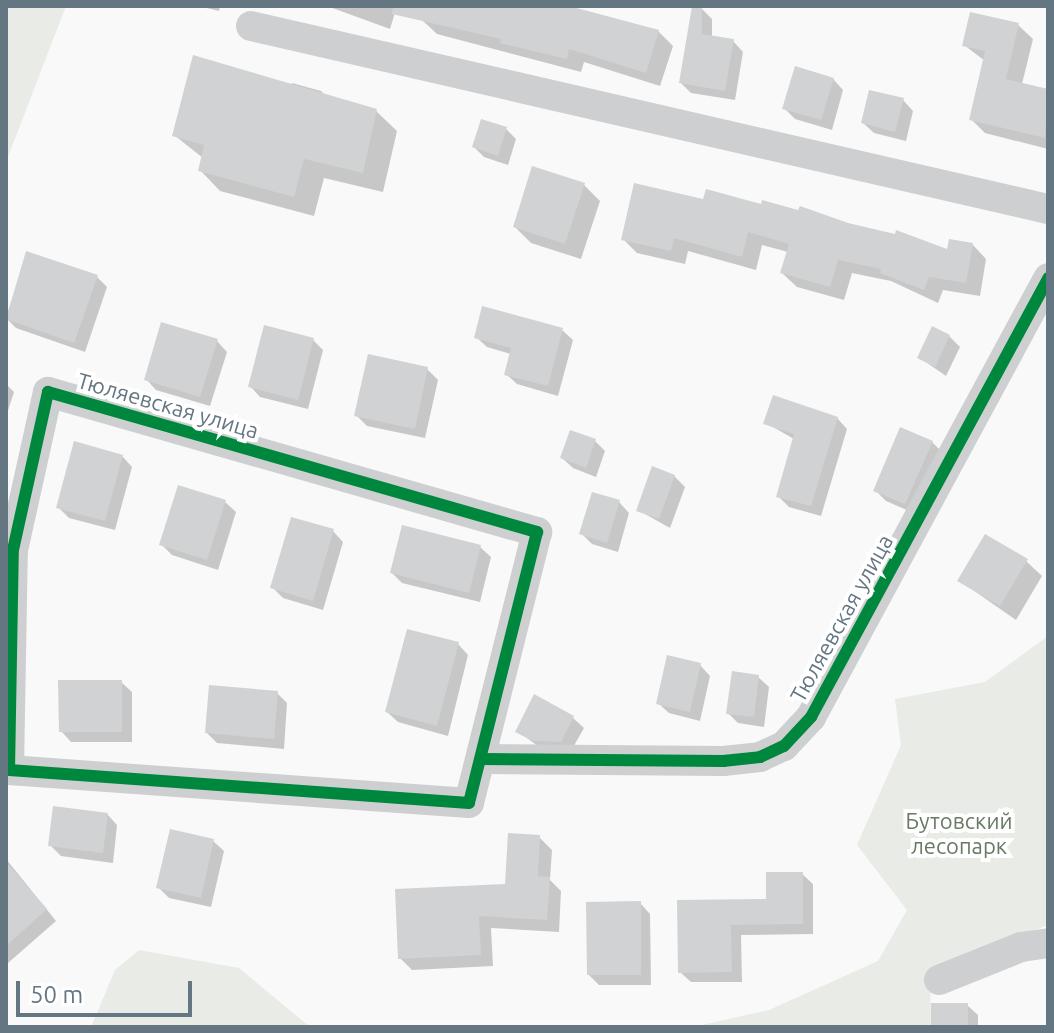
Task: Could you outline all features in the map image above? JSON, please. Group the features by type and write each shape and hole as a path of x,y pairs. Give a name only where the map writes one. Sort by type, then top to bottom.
{"street":[{"path":"251,26 1048,209"},
{"name":"Тюляевская улица","path":"482,759 723,761 760,757 784,746 811,717 1048,278"},
{"name":"Тюляевская улица","path":"48,392 537,532 482,759 469,803 9,770 13,550 48,392"},
{"path":"939,980 1021,947 1048,943"}],"green space":[{"path":"6,6 66,6 6,162"},
{"name":"Бутовский лесопарк","path":"1048,636 1048,925 930,970 931,1027 559,1027 702,1025 769,1010 878,961 907,910 857,845 901,745 895,699 985,682"},
{"path":"139,950 239,968 310,1027 91,1027 115,970"}],"building":[{"path":"393,6 569,6 659,30 646,73 569,49 567,59 500,43 501,39 392,14"},
{"path":"692,6 702,6 702,34 734,39 725,91 679,83"},
{"path":"970,12 1019,23 1006,79 1048,89 1045,138 969,120 985,51 962,46"},
{"path":"193,55 377,109 363,173 304,159 294,197 198,171 204,145 172,136"},
{"path":"795,66 834,78 821,120 782,109"},
{"path":"869,90 904,98 895,132 861,123"},
{"path":"481,119 507,127 498,156 472,147"},
{"path":"532,166 585,183 565,244 513,227"},
{"path":"634,183 703,199 706,189 761,204 762,200 798,210 800,206 848,223 895,234 896,230 947,249 949,239 973,243 966,283 929,277 924,290 880,273 881,269 838,260 830,287 780,273 789,244 748,232 742,257 674,238 671,251 621,240"},
{"path":"26,251 98,275 74,343 6,319"},
{"path":"482,306 563,328 548,386 504,375 511,348 474,338"},
{"path":"161,322 218,339 200,397 144,380"},
{"path":"264,325 314,338 298,400 248,387"},
{"path":"932,326 950,335 935,367 917,358"},
{"path":"368,354 428,367 415,429 354,416"},
{"path":"773,395 838,417 811,506 776,497 794,434 763,424"},
{"path":"900,427 933,441 905,504 873,491"},
{"path":"570,430 596,439 586,468 560,458"},
{"path":"74,441 123,455 105,521 56,508"},
{"path":"652,466 675,475 659,519 636,511"},
{"path":"178,485 226,500 207,560 159,545"},
{"path":"592,492 620,500 607,543 579,534"},
{"path":"291,517 334,529 313,601 270,588"},
{"path":"402,525 481,545 469,593 390,573"},
{"path":"985,534 1028,559 1000,606 957,581"},
{"path":"407,629 459,642 437,726 385,712"},
{"path":"667,655 701,663 690,712 656,704"},
{"path":"732,671 759,675 754,717 726,714"},
{"path":"58,680 122,680 122,732 59,732"},
{"path":"209,685 278,691 274,739 205,733"},
{"path":"534,694 574,716 561,742 533,741 515,732"},
{"path":"53,806 108,813 103,853 48,846"},
{"path":"170,829 214,839 201,898 156,888"},
{"path":"508,833 540,835 538,876 550,877 547,920 479,916 481,955 398,959 395,889 505,884"},
{"path":"6,862 47,909 6,946"},
{"path":"766,872 803,872 803,924 731,925 732,972 678,973 677,900 766,899"},
{"path":"641,901 641,975 587,975 586,902"},
{"path":"931,1003 968,1003 968,1027 931,1027"}],"cycle path":[{"path":"482,759 723,761 760,757 784,746 811,717 1048,278"},
{"path":"48,392 537,532 469,803 9,770 13,550 48,392"}]}
